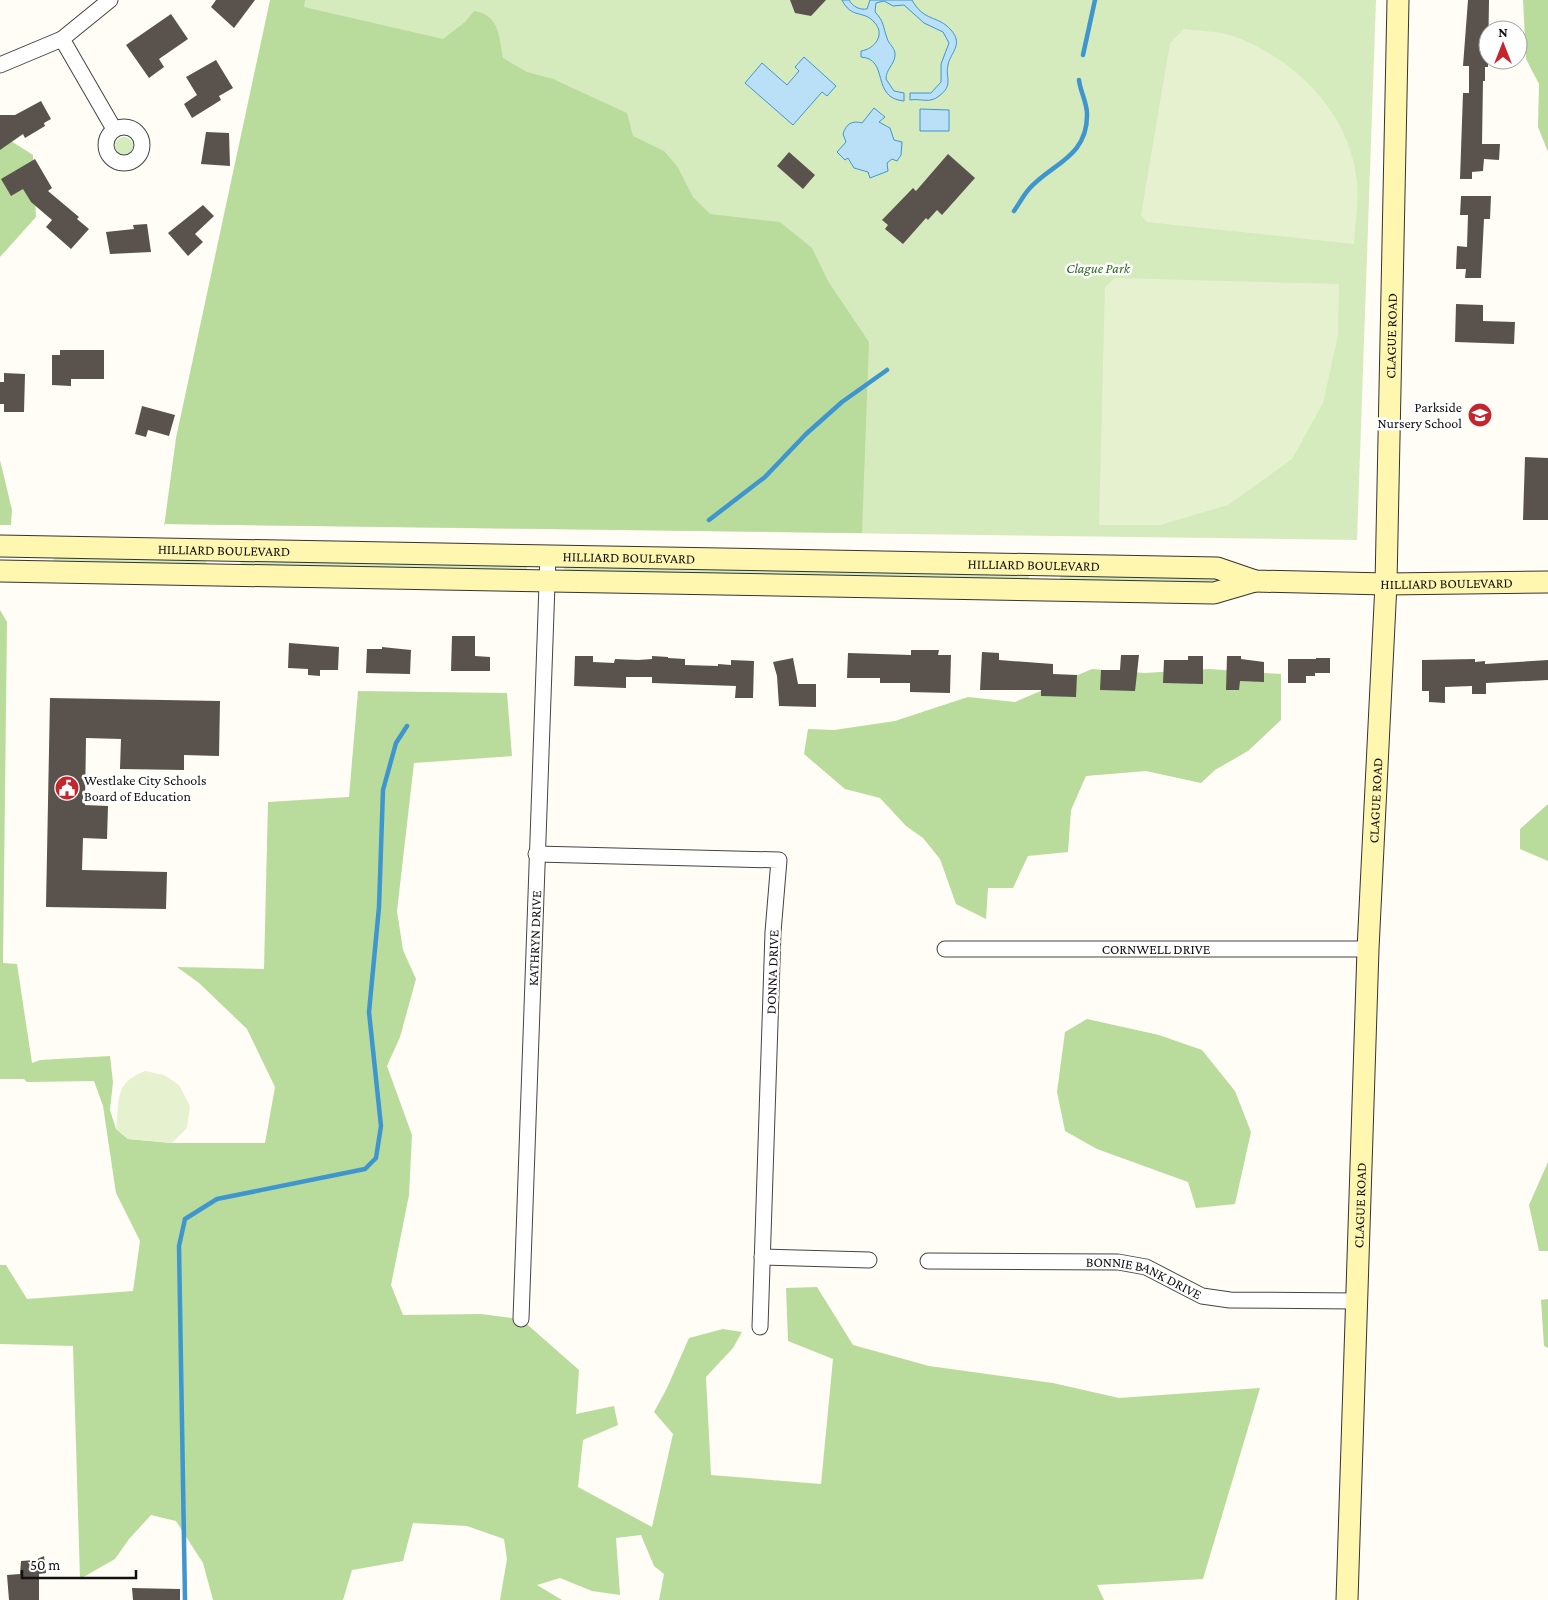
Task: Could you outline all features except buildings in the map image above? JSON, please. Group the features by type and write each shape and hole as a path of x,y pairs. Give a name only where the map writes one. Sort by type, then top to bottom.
{"main road":[{"name":"CLAGUE ROAD","path":"1347,1600 1368,949 1386,584 1398,0"},
{"name":"HILLIARD BOULEVARD","path":"0,546 1217,568 1254,580 1386,584 1548,582"},
{"name":"HILLIARD BOULEVARD","path":"0,571 1214,593 1254,580"}],"street":[{"path":"0,65 62,39 110,0"},
{"path":"62,39 114,130"},
{"name":"KATHRYN DRIVE","path":"521,1319 548,556"},
{"name":"DONNA DRIVE","path":"536,854 779,860 773,932 760,1327"},
{"name":"CORNWELL DRIVE","path":"945,949 1368,949"},
{"path":"762,1257 869,1260"},
{"name":"BONNIE BANK DRIVE","path":"928,1261 1118,1262 1146,1267 1202,1296 1230,1300 1357,1301"}],"green space":[{"path":"270,0 305,0 304,7 443,39 465,22 474,11 483,13 494,22 497,28 503,58 527,72 553,79 627,113 633,136 664,151 677,166 693,197 710,214 780,222 812,248 828,281 869,342 862,533 165,524 164,527 176,438"},
{"name":"Clague Park","path":"297,0 1376,0 1357,540 165,524"},
{"path":"1523,0 1548,0 1548,152 1538,127 1539,84 1528,63 1528,20 1524,20"},
{"path":"1184,29 1227,34 1256,46 1298,74 1316,92 1344,133 1352,157 1357,182 1354,244 1147,222 1141,215 1170,43"},
{"path":"0,134 33,155 36,217 0,257"},
{"path":"120,137 128,137 133,142 131,153 120,155 115,150 115,142"},
{"path":"1115,278 1339,284 1338,335 1323,403 1292,459 1228,505 1160,525 1099,525 1105,287"},
{"path":"0,460 12,510 11,525 0,525"},
{"path":"56,556 199,559 205,561 210,567 50,564"},
{"path":"241,560 524,563 527,571 240,565"},
{"path":"564,565 1029,575 1029,579 564,573"},
{"path":"1060,574 1216,575 1218,579 1216,584 1060,581"},
{"path":"0,610 7,622 3,963 17,964 32,1063 40,1060 110,1056 113,1082 110,1110 116,1129 128,1139 172,1143 265,1143 275,1087 247,1029 199,983 177,967 264,969 268,802 349,797 358,691 507,693 512,756 414,763 397,911 403,950 416,979 400,1037 387,1066 412,1135 409,1195 391,1285 403,1315 481,1314 521,1319 579,1370 576,1414 614,1406 618,1425 583,1440 578,1487 652,1527 673,1434 654,1412 689,1338 723,1329 742,1332 733,1348 706,1377 711,1475 821,1484 833,1359 788,1341 786,1288 817,1287 853,1345 929,1366 1053,1383 1119,1398 1260,1388 1203,1579 1097,1585 1104,1600 659,1600 664,1574 654,1566 641,1535 616,1538 620,1595 592,1591 560,1578 537,1585 562,1600 500,1600 507,1559 504,1539 467,1526 413,1523 403,1561 352,1570 343,1600 213,1600 203,1563 176,1521 151,1515 129,1539 115,1559 80,1579 73,1346 0,1344 0,1265 6,1265 27,1299 133,1291 140,1241 116,1193 103,1106 94,1081 27,1082 24,1079 0,1079"},
{"path":"1092,669 1145,673 1209,669 1281,674 1281,720 1248,751 1215,770 1201,783 1146,771 1086,776 1071,810 1068,852 1028,856 1013,888 988,888 986,919 956,904 940,859 923,838 906,826 880,798 845,789 804,754 808,729 834,730 895,721 968,697 1015,702"},
{"path":"1548,804 1548,861 1520,849 1520,829"},
{"path":"1087,1019 1159,1035 1202,1050 1235,1091 1251,1132 1235,1204 1196,1208 1188,1182 1097,1149 1065,1131 1057,1092 1065,1032"},
{"path":"145,1071 164,1075 179,1085 190,1106 187,1128 172,1143 128,1139 116,1129 120,1093 123,1086 135,1076"},
{"path":"1548,1162 1548,1251 1539,1251 1529,1205"},
{"path":"1548,1299 1548,1348 1544,1346 1541,1300"}],"water":[{"path":"842,0 849,0 859,8 867,9 870,0 912,0 921,12 946,25 955,35 956,45 949,61 947,70 948,85 944,92 932,100 910,100 910,93 931,93 941,82 941,64 949,43 943,32 924,23 904,5 893,6 884,1 876,3 875,12 882,21 888,40 895,53 886,79 894,91 904,93 904,101 894,98 887,93 883,86 875,64 870,59 861,57 861,51 871,47 877,40 879,31 877,27 870,18 849,10"},
{"path":"804,57 836,86 827,96 822,92 793,125 745,83 762,63 787,85 799,71 795,67"},
{"path":"874,108 885,117 879,122 890,128 894,140 902,142 901,155 897,161 892,159 887,163 888,171 870,178 868,172 854,168 848,158 845,160 837,152 846,142 843,134 848,125 855,122 862,123"},
{"path":"920,109 949,110 949,131 920,131"}],"waterway":[{"path":"1083,55 1095,0"},
{"path":"1014,211 1029,189 1067,158 1081,140 1086,129 1087,114 1079,80"},
{"path":"709,520 765,477 806,434 842,402 887,370"},
{"path":"185,1600 179,1246 185,1219 217,1199 365,1169 376,1158 381,1126 369,1012 379,907 383,790 396,743 407,726"}],"place":[{"name":"Parkside Nursery School","path":"1480,415"},
{"name":"Westlake City Schools Board of Education","path":"67,788"}]}
